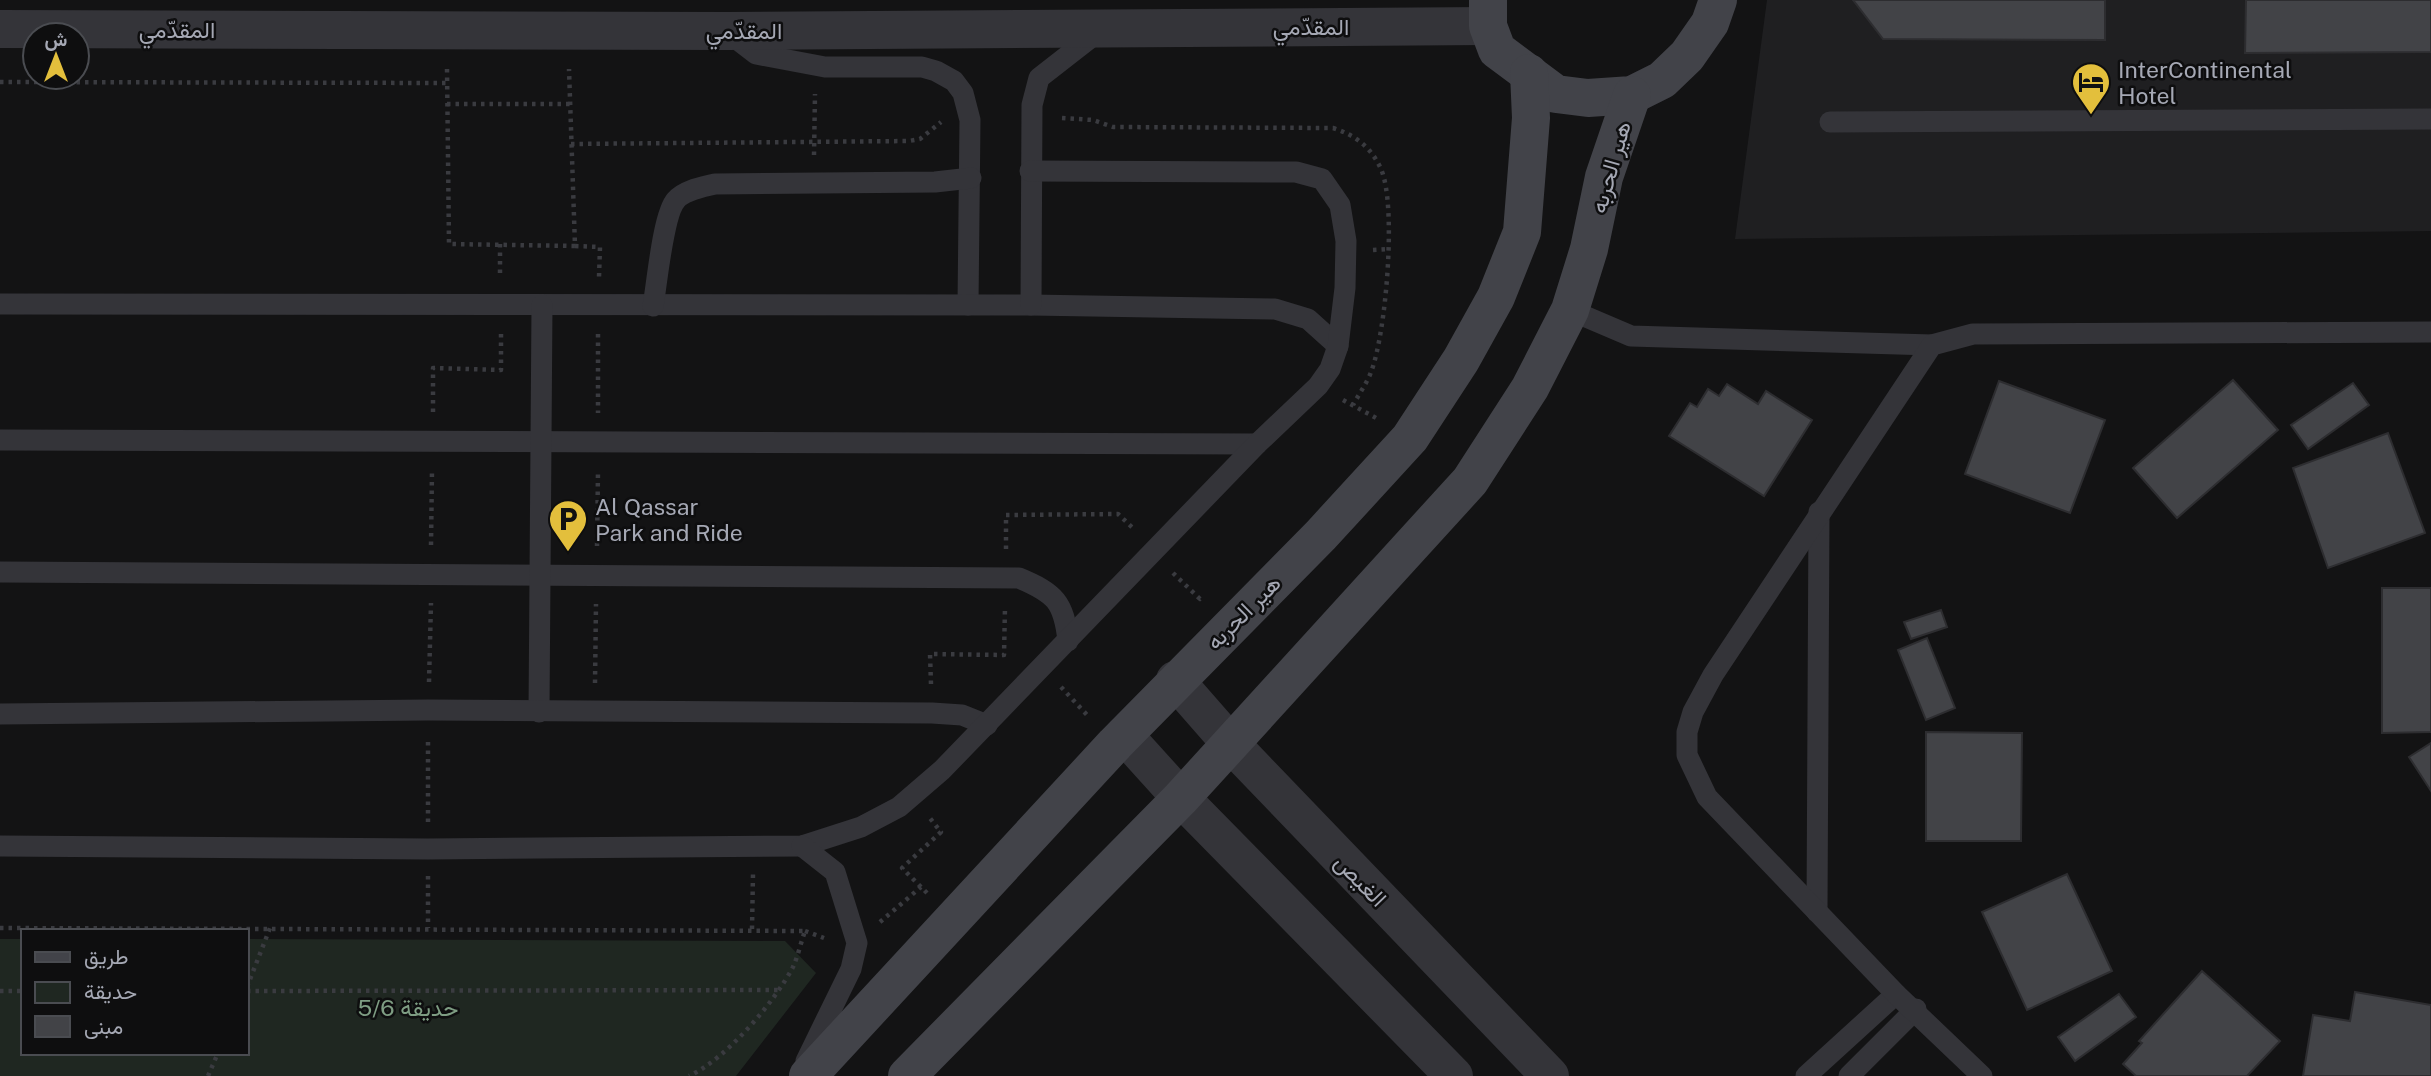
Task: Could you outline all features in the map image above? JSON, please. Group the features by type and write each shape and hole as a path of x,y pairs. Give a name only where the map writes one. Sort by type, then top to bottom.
{"main road":[{"path":"1488,13 1497,50 1556,94 1588,98 1632,95 1662,80 1687,55 1710,23 1718,0"},
{"name":"هير الحربه","path":"808,1076 1175,680 1321,535 1410,438 1461,360 1496,297 1522,232 1531,118 1529,73"},
{"name":"هير الحربه","path":"907,1076 1181,798 1470,481 1530,388 1570,310 1589,249 1604,177 1632,95"}],"street":[{"name":"المقدّمي","path":"0,29 727,31 1104,27 1488,13"},
{"name":"الغيص","path":"1175,680 1231,744 1550,1076"},
{"path":"1124,735 1181,798 1454,1076"}],"lane":[{"path":"1031,305 1032,105 1039,78 1104,27"},
{"path":"727,31 756,54 815,65 922,67 954,81 963,93 970,120 968,306"},
{"path":"1830,122 2431,119"},
{"path":"0,846 428,849 802,846 861,827 899,807 987,725 1257,444 1318,386 1330,369 1338,346 1346,241 1340,205 1322,179 1296,172 1030,171"},
{"path":"653,306 668,215 676,199 693,190 715,184 814,184 971,178"},
{"path":"0,304 1031,305 1275,309 1308,319 1338,346"},
{"path":"539,712 542,306"},
{"path":"1570,310 1631,336 1932,345 1973,334 2431,332"},
{"path":"1932,345 1713,675 1693,712 1687,732 1687,755 1707,797 1896,994 1916,1009 1982,1076"},
{"path":"0,440 1257,444"},
{"path":"1817,912 1819,512"},
{"path":"0,572 540,578 1019,578 1049,590 1065,618 1068,641"},
{"path":"0,714 932,713 962,715 987,725"},
{"path":"798,1076 851,969 857,943 835,872 802,846"},
{"path":"1807,1076 1896,994"},
{"path":"1849,1076 1916,1009"}],"path":[{"path":"446,30 449,244 600,247 595,712"},
{"path":"568,30 575,246"},
{"path":"814,184 815,65"},
{"path":"0,82 447,83"},
{"path":"447,104 570,104"},
{"path":"1318,386 1410,438"},
{"path":"932,713 930,654 1004,655 1006,515 1118,514 1136,530 1145,521"},
{"path":"913,796 941,832 902,868 953,920"},
{"path":"752,929 754,846"},
{"path":"0,928 805,931 794,965 779,990 724,1052 689,1076"},
{"path":"248,986 270,928"},
{"path":"248,989 779,990"},
{"path":"0,991 21,991"},
{"path":"208,1076 217,1055"}],"shaded area":[{"name":"InterContinental Hotel","path":"1767,0 2431,0 2431,231 1735,239"}],"green space":[{"name":"حديقة 5/6","path":"0,939 21,939 21,1055 248,1055 248,939 785,941 816,973 736,1076 0,1076"}],"building":[{"path":"1853,0 2105,0 2105,40 1883,39"},
{"path":"2246,0 2431,0 2431,52 2245,53"},
{"path":"2233,380 2278,430 2177,518 2133,468"},
{"path":"1999,381 2105,420 2070,513 1965,474"},
{"path":"2353,383 2369,405 2308,449 2291,425"},
{"path":"1727,384 1758,404 1766,391 1812,420 1764,496 1669,436 1690,403 1697,407 1708,389 1719,396"},
{"path":"2388,433 2425,533 2328,568 2293,468"},
{"path":"2382,588 2431,588 2431,732 2382,733"},
{"path":"1941,610 1947,627 1911,639 1904,622"},
{"path":"1927,638 1955,708 1926,720 1898,650"},
{"path":"1926,732 2022,733 2021,841 1926,841"},
{"path":"2431,743 2431,791 2409,757"},
{"path":"2067,874 2112,971 2027,1010 1982,912"},
{"path":"2202,971 2280,1041 2247,1076 2136,1076 2123,1064 2142,1043 2139,1041"},
{"path":"2355,992 2431,1005 2431,1076 2303,1076 2313,1015 2350,1021"},
{"path":"2119,994 2136,1017 2075,1061 2058,1037"}],"place":[{"name":"InterContinental Hotel","path":"2091,116"},
{"name":"Al Qassar Park and Ride","path":"568,553"}]}
